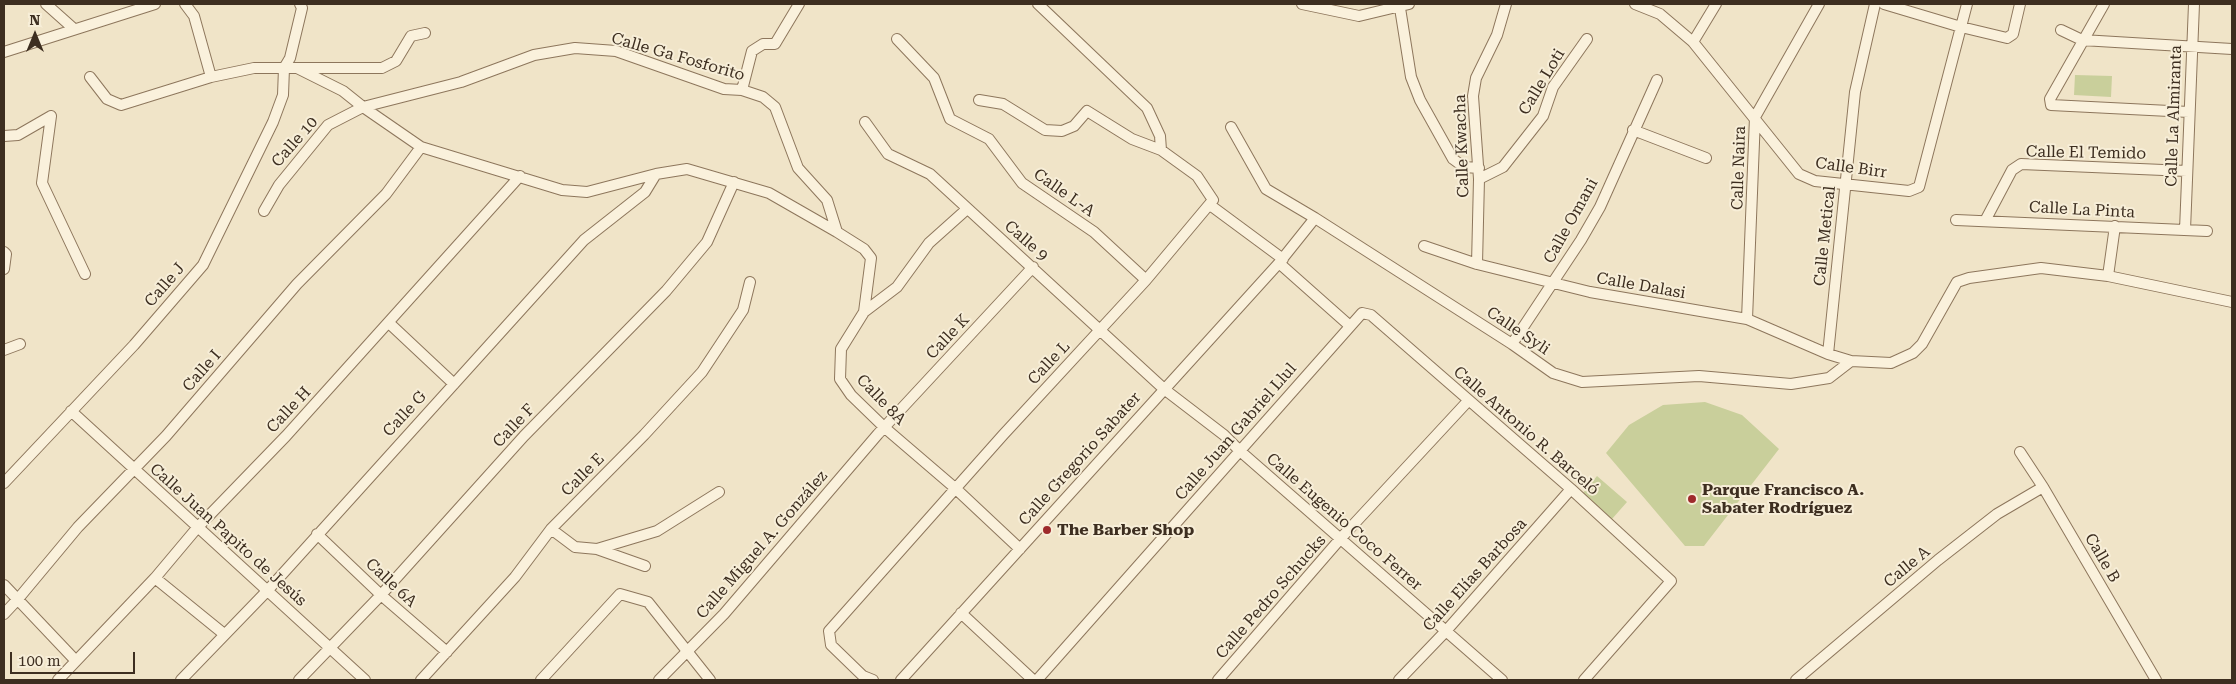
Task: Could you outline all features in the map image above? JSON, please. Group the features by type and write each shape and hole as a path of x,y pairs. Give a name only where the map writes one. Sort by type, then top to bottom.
{"street":[{"path":"46,4 74,29"},
{"path":"4,52 154,4"},
{"path":"185,4 194,16 211,77"},
{"name":"Calle J","path":"4,483 134,345 203,265 273,122 283,95 284,68 290,58 302,8 300,4"},
{"path":"742,90 752,51 763,44 775,44 798,4"},
{"path":"1038,4 1147,108 1160,136 1161,150"},
{"path":"1302,4 1359,16 1405,6 1411,77 1420,100 1453,159 1479,174"},
{"name":"Calle Kwacha","path":"1477,264 1479,174 1473,96 1476,78 1497,35 1506,4"},
{"name":"Calle Birr","path":"1635,4 1660,9 1694,42 1800,174 1815,181 1909,191 1919,187 1967,4"},
{"path":"1694,42 1716,4"},
{"name":"Calle Naira","path":"1747,319 1755,116 1818,4"},
{"name":"Calle Metical","path":"1828,354 1855,92 1875,4"},
{"path":"1884,4 1961,27 2007,38 2013,34 2020,4"},
{"path":"2104,4 2050,99 2051,105 2189,112"},
{"name":"Calle La Almiranta","path":"2185,230 2194,4"},
{"path":"2061,30 2082,40 2232,49"},
{"path":"90,77 107,99 121,104 211,77 254,68 382,68 396,61 411,36 425,33"},
{"name":"Calle Loti","path":"1479,174 1503,167 1543,116 1553,87 1587,38"},
{"name":"Calle L-A","path":"897,39 934,78 950,119 989,139 1022,183 1094,232 1146,280"},
{"name":"Calle Ga Fosforito","path":"363,107 460,82 534,55 575,48 616,52 724,88 742,90 764,97 775,107 798,168 827,200 837,232"},
{"path":"297,68 343,91 421,147 562,190 587,192 656,174 687,169 769,193 864,249 871,258 864,312"},
{"name":"Calle Omani","path":"1512,344 1554,282 1600,207 1633,130 1658,80"},
{"path":"979,100 1003,104 1045,130 1062,131 1074,126 1087,111 1132,139 1161,150 1197,176 1213,200 1210,205 1281,261 1350,326"},
{"name":"Calle 10","path":"264,211 278,185 328,125 363,107"},
{"path":"4,136 18,135 51,116 42,183 85,274"},
{"name":"Calle 9","path":"865,122 888,154 930,174 1164,389"},
{"name":"Calle Syli","path":"1230,127 1266,189 1315,218 1512,344 1553,373 1582,382 1699,376 1791,384 1829,378 1851,361"},
{"path":"1633,130 1706,158"},
{"name":"Calle I","path":"4,614 78,527 166,436 297,284 386,194 421,147"},
{"name":"Calle El Temido","path":"1985,221 2012,170 2021,164 2187,171"},
{"name":"Calle G","path":"181,680 268,590 584,240 645,192 656,174"},
{"name":"Calle H","path":"58,680 155,578 197,528 286,436 520,176"},
{"name":"Calle F","path":"299,680 381,595 524,436 666,291 707,242 734,182"},
{"name":"Calle L","path":"873,680 863,676 831,645 829,631 955,488 1146,280 1210,205"},
{"name":"Calle 8A","path":"967,209 929,243 898,287 864,312 841,349 840,379 851,395 884,428 955,488 1020,549"},
{"name":"Calle Gregorio Sabater","path":"901,680 1281,261 1315,218"},
{"name":"Calle La Pinta","path":"1956,220 2208,231"},
{"path":"2108,276 2115,226"},
{"name":"Calle Dalasi","path":"1424,246 1477,264 1590,292 1747,319 1828,354 1851,361 1891,363 1913,353 1922,344 1957,282 1968,278 2041,268 2108,276 2232,302"},
{"path":"4,252 6,254 4,269"},
{"name":"Calle K","path":"884,428 1033,267"},
{"name":"Calle E","path":"421,680 515,577 551,529 644,435 702,372 743,310 750,282"},
{"name":"Calle Antonio R. Barceló","path":"1359,317 1362,314 1371,315 1571,489 1671,581 1584,680"},
{"name":"Calle Juan Gabriel Llul","path":"1037,680 1359,317"},
{"path":"389,323 454,384"},
{"name":"Calle Eugenio Coco Ferrer","path":"1164,389 1224,435 1502,680"},
{"name":"Calle Pedro Schucks","path":"1218,680 1341,538 1468,401"},
{"name":"Calle Juan Papito de Jesús","path":"71,411 365,680"},
{"name":"Calle Miguel A. González","path":"659,680 724,614 884,428"},
{"name":"Calle B","path":"2020,452 2043,487 2156,680"},
{"name":"Calle A","path":"1796,680 1997,514 2043,487"},
{"name":"Calle Elías Barbosa","path":"1400,680 1446,631 1571,489"},
{"path":"597,549 657,531 719,492"},
{"path":"551,529 575,548 597,549 644,566"},
{"name":"Calle 6A","path":"317,534 381,595 446,652"},
{"path":"155,578 224,634"},
{"path":"4,585 76,661"},
{"path":"541,680 620,594 648,602 710,680"},
{"path":"961,613 1034,680"}],"green space":[{"path":"2075,75 2112,76 2111,97 2074,95"},
{"name":"Parque Francisco A. Sabater Rodríguez","path":"1705,402 1742,415 1779,449 1704,546 1685,546 1606,453 1629,425 1663,405"},
{"path":"1597,476 1627,502 1612,519 1583,493"}],"place":[{"name":"Parque Francisco A. Sabater Rodríguez","path":"1692,499"},
{"name":"The Barber Shop","path":"1047,530"}]}
